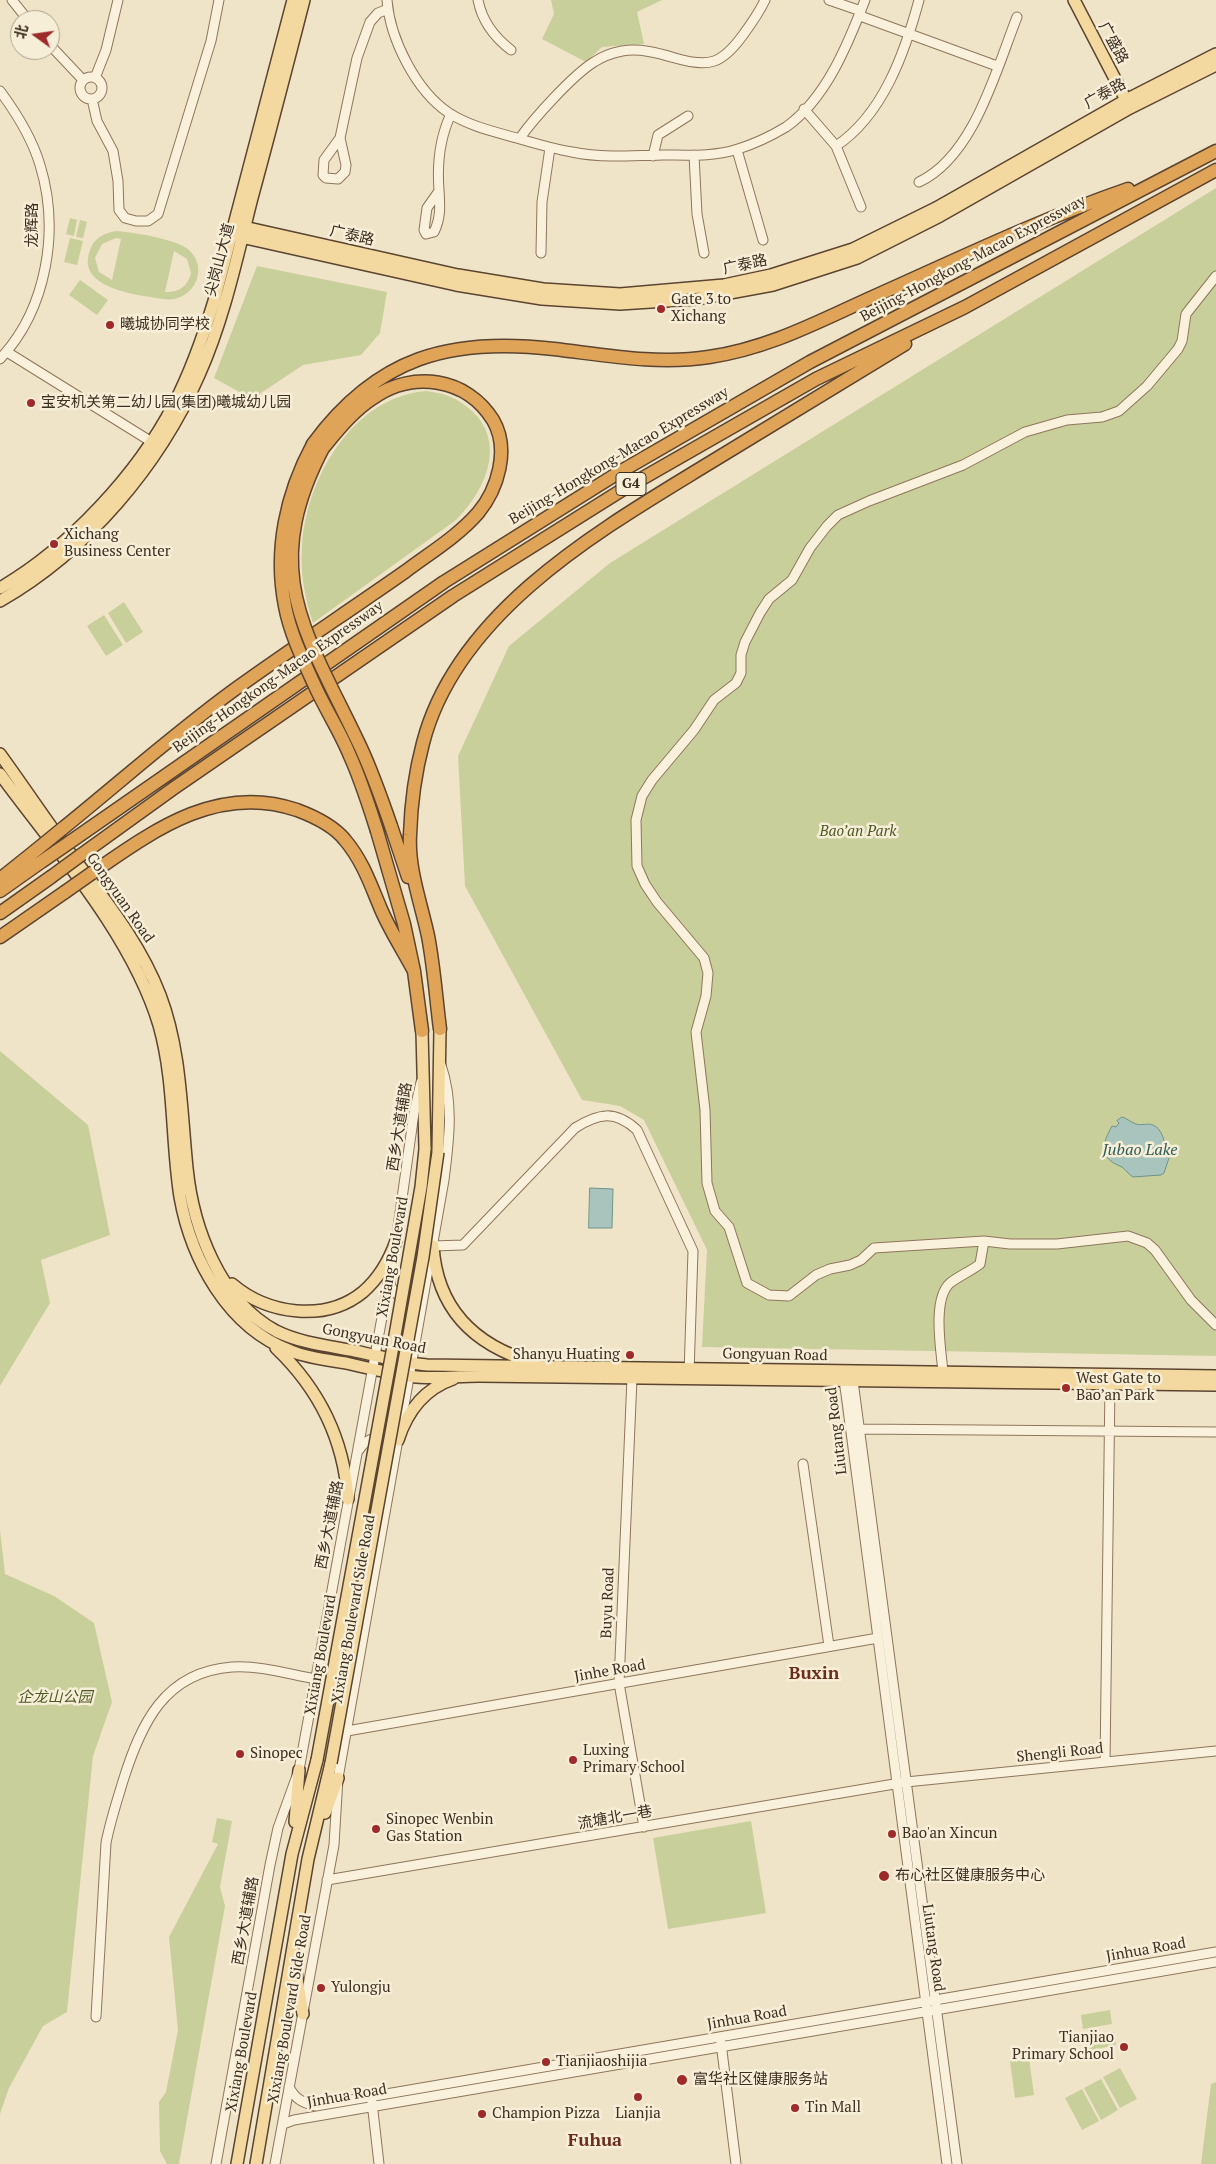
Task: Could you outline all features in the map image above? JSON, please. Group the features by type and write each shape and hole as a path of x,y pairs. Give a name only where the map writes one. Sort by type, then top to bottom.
{"highway":[{"name":"Beijing-Hongkong-Macao Expressway","path":"0,891 444,582 618,473 810,362 1216,151"},
{"name":"Beijing-Hongkong-Macao Expressway","path":"0,913 174,788 453,596 622,490 816,379 965,307 1216,170"},
{"path":"428,939 378,785 317,659 305,632 296,604 292,548 295,522 318,446 346,404 368,386 412,361 438,352 482,346 522,346 646,360 707,358 771,343 1071,209 1170,174"},
{"path":"440,1029 428,939 412,863 410,838 417,770 423,741 447,685 482,634 525,588 580,546 672,485 965,307"},
{"path":"0,879 233,691 367,598 463,528 478,513 499,471 502,454 500,438 495,424 486,410 472,397 445,382 426,380 408,382 374,396 318,446 301,466 294,485 284,523 281,574 285,607 294,635 315,686 350,755 364,789 377,831 404,924 414,971 422,1031"},
{"path":"0,937 138,841 189,814 215,805 236,802 262,802 287,807 306,814 344,838 359,858 380,909 414,971"}],"main road":[{"name":"尖岗山大道","path":"0,588 49,553 93,514 182,411 200,374 224,305 238,231 293,0"},
{"name":"尖岗山大道","path":"238,231 304,0"},
{"name":"广盛路","path":"1074,0 1128,104"},
{"name":"广泰路","path":"238,231 456,284 542,298 620,304 697,298 774,285 857,258 940,216 1216,54"},
{"name":"广泰路","path":"1128,104 1216,65"},
{"name":"尖岗山大道","path":"0,602 44,572 111,510 155,444"},
{"name":"Gongyuan Road","path":"0,754 117,914 143,957 169,1021 176,1057 193,1206 203,1240 222,1275 245,1306 261,1321 277,1331 295,1338 412,1363 689,1374 1216,1386"},
{"name":"Gongyuan Road","path":"0,774 89,894 126,952 145,988 163,1043 180,1195 189,1235 205,1271 222,1297 246,1324 269,1341 300,1354 409,1376 632,1378 689,1374"},
{"name":"Xixiang Boulevard","path":"256,2164 308,1859 331,1763 423,1257 438,1152 440,1029"},
{"name":"Xixiang Boulevard","path":"237,2164 292,1854 317,1760 421,1187 425,1149 422,1031"},
{"path":"222,1275 245,1293 275,1307 298,1311 323,1309 349,1301 362,1292 383,1270 396,1242"},
{"path":"432,1246 438,1282 445,1298 467,1327 504,1352 549,1367"},
{"path":"269,1341 303,1376 330,1420 340,1449 348,1500"},
{"name":"Gongyuan Road","path":"848,1377 943,1372 1216,1376"},
{"path":"397,1446 403,1426 419,1401 446,1382 463,1376"},
{"path":"292,1854 299,1770"},
{"path":"308,1859 338,1778"},
{"path":"292,1951 303,2014"}],"street":[{"path":"12,0 20,10"},
{"path":"95,78 106,50 118,0"},
{"path":"92,99 97,120 113,151 118,181 119,210 125,218 136,221 148,221 158,214 211,41 219,0"},
{"path":"478,0 485,22 501,43 511,50"},
{"path":"520,138 541,112 593,63 607,55 624,50 654,52 702,64 723,58 731,51 765,0"},
{"path":"830,0 858,10 863,17 997,66"},
{"path":"340,138 364,34 370,22 387,5 397,40 420,85 430,97 451,114 492,132 520,138 550,148 599,156 653,156 694,155 737,150 763,140 785,127 818,94 838,60 865,0"},
{"path":"836,146 857,128 874,107 910,34 919,0"},
{"path":"919,182 939,170 960,145 984,101 1017,17"},
{"path":"60,56 83,80"},
{"path":"91,77 95,78 101,82 102,90 97,98 92,99 82,94 80,88 83,80 91,77"},
{"name":"龙辉路","path":"0,91 20,120 40,164 49,213 47,254 40,286 21,331 0,359"},
{"path":"804,109 836,146 861,207"},
{"path":"439,191 440,144 444,128 451,114"},
{"path":"653,156 658,136 688,116"},
{"path":"540,253 542,202 550,148"},
{"path":"737,150 762,240"},
{"path":"694,155 698,214 704,253"},
{"path":"1216,276 1186,314 1182,341 1178,349 1147,386 1119,411 1102,417 1067,420 1025,432 963,465 838,515 826,526 810,548 792,580 769,599 760,613 745,642 741,654 741,673 736,683 714,700 694,730 652,780 642,796 636,820 637,866 645,884 704,958 708,973 706,996 696,1032 705,1110 707,1183 714,1210 729,1227 747,1284 770,1295 788,1296 800,1289 816,1275 861,1260 874,1248 984,1241 1010,1244 1057,1244 1128,1236 1138,1238 1155,1250 1191,1300 1216,1325"},
{"path":"7,352 155,444"},
{"name":"Xixiang Boulevard Side Road","path":"275,2164 334,1845 338,1778 444,1180 450,1125 446,1079 440,1060"},
{"name":"西乡大道辅路","path":"216,2164 270,1865 278,1828 299,1770 390,1276 414,1113 424,1065"},
{"path":"432,1246 463,1245 575,1128 592,1118 612,1116 626,1120 637,1130 693,1251 689,1374"},
{"path":"943,1372 940,1304 949,1284 980,1264 984,1241"},
{"path":"390,1276 391,1287 400,1298 414,1299 425,1288"},
{"name":"Liutang Road","path":"848,1377 860,1428 902,1783 931,2001 947,2164"},
{"name":"Liutang Road","path":"848,1377 878,1638 902,1783"},
{"name":"Buyu Road","path":"632,1378 619,1683 644,1827"},
{"path":"1105,1762 1110,1384"},
{"path":"860,1428 1216,1432"},
{"path":"357,1452 367,1440 379,1438 397,1446"},
{"path":"803,1464 829,1646"},
{"name":"Jinhe Road","path":"347,1731 878,1638"},
{"path":"96,2016 106,1843 111,1818 135,1744 152,1712 174,1690 190,1679 217,1669 248,1668 315,1679"},
{"name":"Shengli Road","path":"902,1783 1216,1751"},
{"name":"流塘北一巷","path":"327,1880 902,1783"},
{"name":"Jinhua Road","path":"289,2087 293,2095 299,2100 316,2106 1216,1952"},
{"name":"Jinhua Road","path":"283,2124 294,2120 373,2106 1216,1962"},
{"name":"Liutang Road","path":"932,2010 957,2164"},
{"path":"721,2037 736,2164"},
{"path":"372,2096 379,2164"}],"green space":[{"path":"551,0 662,0 637,12 644,44 602,47 586,62 542,39 554,14"},
{"name":"Bao’an Park","path":"1216,188 1216,1356 702,1347 707,1250 644,1120 620,1106 582,1100 465,886 458,756 509,646 610,563"},
{"path":"70,218 77,220 74,236 66,234"},
{"path":"80,220 87,222 83,238 76,237"},
{"path":"116,231 165,239 183,246 195,258 198,267 198,276 195,284 182,296 173,299 163,299 125,292 100,282 92,274 88,263 90,250 97,239","holes":["116,238 121,239 112,280 99,272 95,258 102,244","174,251 187,259 191,273 188,282 182,288 165,292"]},
{"path":"70,238 83,241 77,265 64,262"},
{"path":"257,266 387,292 380,333 361,355 303,365 252,399 214,378"},
{"path":"80,280 108,300 97,315 69,295"},
{"path":"426,391 456,399 467,406 483,424 490,452 488,467 483,481 476,495 456,520 313,623 304,586 302,548 305,522 312,496 323,470 337,446 355,425 376,408 400,397"},
{"path":"124,602 143,632 126,643 108,613"},
{"path":"104,615 123,645 106,656 87,626"},
{"path":"0,1051 88,1125 110,1235 41,1260 50,1303 0,1386"},
{"name":"企龙山公园","path":"0,1530 5,1574 54,1596 94,1623 112,1702 93,1756 67,2012 43,2026 9,2088 0,2114"},
{"path":"217,1818 232,1821 220,1887 225,1906 179,2164 167,2164 160,2151 159,2102 166,2092 178,2030 169,1937 218,1844 212,1842"},
{"path":"751,1821 766,1913 668,1929 653,1838"},
{"path":"1110,2010 1112,2024 1083,2029 1081,2015"},
{"path":"1114,2032 1116,2045 1087,2051 1085,2037"},
{"path":"1029,2058 1034,2095 1015,2098 1010,2061"},
{"path":"1120,2068 1137,2099 1120,2108 1103,2077"},
{"path":"1101,2079 1118,2110 1101,2120 1084,2088"},
{"path":"1216,2082 1216,2164 1201,2164 1211,2084"},
{"path":"1082,2089 1099,2121 1082,2130 1065,2098"}],"water":[{"name":"Jubao Lake","path":"1122,1117 1136,1124 1150,1124 1161,1132 1169,1158 1164,1173 1161,1175 1133,1177 1107,1157 1104,1144 1112,1126 1116,1127 1119,1123 1117,1121"},
{"path":"590,1188 613,1189 612,1228 589,1228"}],"place":[{"name":"Gate 3 to Xichang","path":"661,309"},
{"name":"曦城协同学校","path":"110,325"},
{"name":"宝安机关第二幼儿园(集团)曦城幼儿园","path":"31,403"},
{"name":"Xichang Business Center","path":"54,544"},
{"name":"Shanyu Huating","path":"630,1355"},
{"name":"West Gate to Bao’an Park","path":"1066,1388"},
{"name":"Sinopec","path":"240,1754"},
{"name":"Luxing Primary School","path":"573,1760"},
{"name":"Sinopec Wenbin Gas Station","path":"376,1829"},
{"name":"Bao'an Xincun","path":"892,1834"},
{"name":"布心社区健康服务中心","path":"884,1876"},
{"name":"Yulongju","path":"321,1988"},
{"name":"Tianjiao Primary School","path":"1124,2047"},
{"name":"Tianjiaoshijia","path":"546,2062"},
{"name":"富华社区健康服务站","path":"682,2080"},
{"name":"Lianjia","path":"638,2097"},
{"name":"Tin Mall","path":"795,2108"},
{"name":"Champion Pizza","path":"482,2114"}],"district":[{"name":"Buxin","path":"814,1674"},
{"name":"Fuhua","path":"595,2141"}]}
